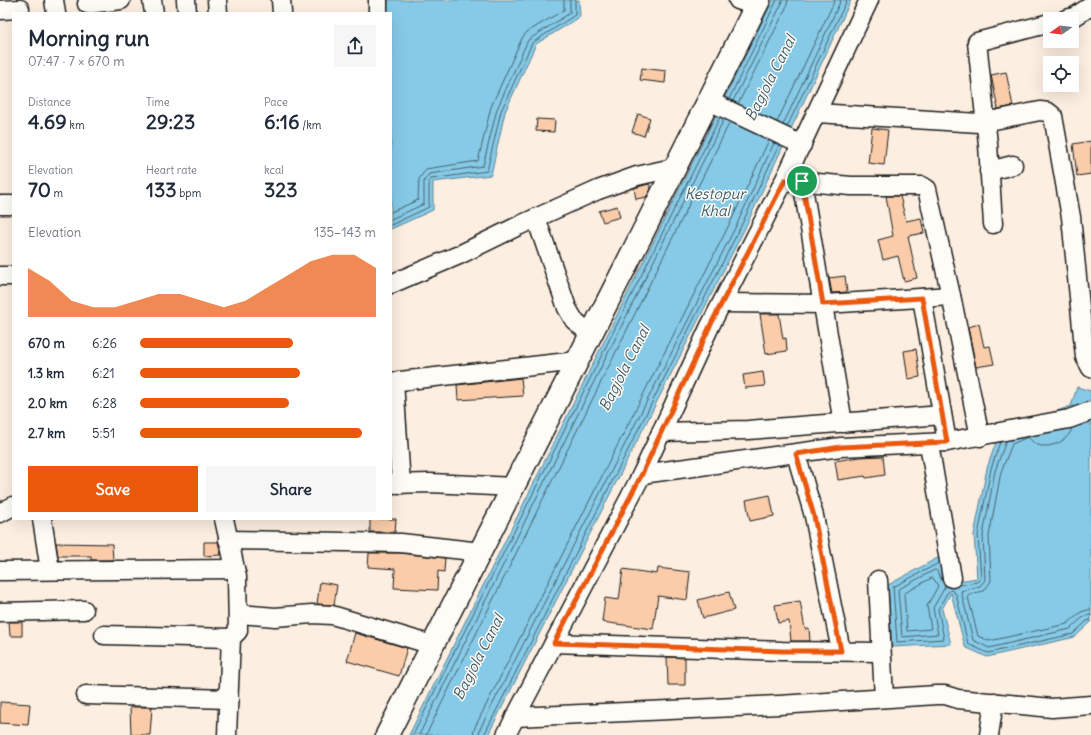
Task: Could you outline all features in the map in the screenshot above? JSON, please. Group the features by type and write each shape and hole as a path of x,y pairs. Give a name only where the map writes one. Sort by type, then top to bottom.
{"street":[{"path":"54,0 56,12"},
{"path":"87,6 121,0"},
{"path":"152,0 154,12"},
{"path":"186,0 187,12"},
{"path":"217,0 218,12"},
{"path":"281,0 282,12"},
{"path":"378,0 378,12"},
{"path":"506,735 642,474 722,303 793,180 802,146 868,0"},
{"path":"387,735 514,487 590,334 677,167 709,101 751,2"},
{"path":"1079,14 1091,6"},
{"path":"0,10 20,7"},
{"path":"993,224 990,171 977,42 1043,25"},
{"path":"709,101 802,146"},
{"path":"817,113 985,122 1040,111 1048,112 1054,116 1072,217 1085,356 1091,368"},
{"path":"990,171 1013,165"},
{"path":"392,284 459,255 536,218 605,188 637,176 677,167"},
{"path":"793,180 850,186 925,187 930,192 980,437"},
{"path":"793,180 823,304 843,423"},
{"path":"0,205 12,204"},
{"path":"536,218 567,308 574,320 590,334"},
{"path":"0,276 12,276"},
{"path":"722,303 823,304 952,296"},
{"path":"922,298 947,442"},
{"path":"514,487 396,484 392,382 577,361"},
{"path":"642,474 841,447 947,442 980,437 1069,419 1091,411"},
{"path":"661,432 748,430 942,415"},
{"path":"928,444 952,578"},
{"path":"796,454 814,516 841,651"},
{"path":"0,513 12,507"},
{"path":"42,520 50,570"},
{"path":"104,635 231,638 238,632 238,593 235,569 224,520"},
{"path":"228,540 401,543 481,552"},
{"path":"0,571 235,569"},
{"path":"878,580 884,698"},
{"path":"0,612 84,610"},
{"path":"239,614 276,617 312,614 332,615 432,645"},
{"path":"227,735 231,638"},
{"path":"554,643 782,651 881,652"},
{"path":"86,695 229,699"},
{"path":"515,717 779,705 945,695 958,699 1052,708 1091,705"},
{"path":"989,735 994,702"}],"water":[{"path":"388,0 579,0 580,17 536,44 505,112 491,175 433,182 433,210 392,229 392,12 387,12"},
{"name":"Kestopur Khal","path":"773,0 851,0 745,228 488,735 409,735"},
{"path":"1077,387 1091,391 1091,622 1075,637 987,657 965,647 951,593 942,609 951,644 892,647 888,585 941,556 952,582 977,578 974,535 987,468 1000,431 1071,406"}],"building":[{"path":"642,68 666,71 665,83 640,80"},
{"path":"1006,72 1013,106 998,109 991,75"},
{"path":"638,114 650,118 644,136 632,132"},
{"path":"537,119 555,120 554,132 536,131"},
{"path":"872,128 888,130 884,165 868,163"},
{"path":"1091,141 1091,174 1077,176 1073,144"},
{"path":"649,184 651,189 646,197 636,199 634,188"},
{"path":"886,196 900,196 906,221 921,218 924,233 908,236 917,278 904,281 898,256 883,260 878,240 893,236"},
{"path":"617,206 620,217 603,222 599,211"},
{"path":"845,276 847,292 832,293 829,278"},
{"path":"760,314 779,314 783,339 786,338 787,351 766,354"},
{"path":"979,324 984,347 990,346 994,364 976,367 968,327"},
{"path":"916,349 920,377 908,379 904,351"},
{"path":"763,372 765,386 745,388 743,375"},
{"path":"521,378 523,396 458,400 457,385"},
{"path":"883,456 885,475 838,480 835,461 859,457"},
{"path":"770,495 774,516 750,521 746,500"},
{"path":"396,519 395,532 370,532 370,520"},
{"path":"204,542 218,542 221,555 204,556"},
{"path":"56,543 112,544 113,560 91,560 91,556 58,556"},
{"path":"369,553 400,553 445,558 444,572 438,571 437,590 394,588 395,569 368,567"},
{"path":"658,568 690,572 687,600 658,596 653,629 602,622 605,598 619,600 623,569 657,574"},
{"path":"320,582 337,585 334,605 317,604"},
{"path":"729,592 734,610 703,618 698,600"},
{"path":"800,601 805,629 809,628 810,641 791,641 789,621 778,623 775,605"},
{"path":"9,622 22,622 22,636 10,636"},
{"path":"355,633 407,648 399,676 347,661"},
{"path":"667,657 685,658 685,685 668,685"},
{"path":"0,702 30,704 28,725 0,723"},
{"path":"130,707 152,707 150,735 131,735"}],"route":[{"path":"785,180 802,181 823,304 922,298 947,442 841,447 796,454 812,506 841,651 782,651 554,643 642,474 710,326 785,180"}],"water label":[{"name":"Bagjola Canal","path":"770,78"},
{"name":"Bagjola Canal","path":"624,368"},
{"name":"Bagjola Canal","path":"478,657"}]}
